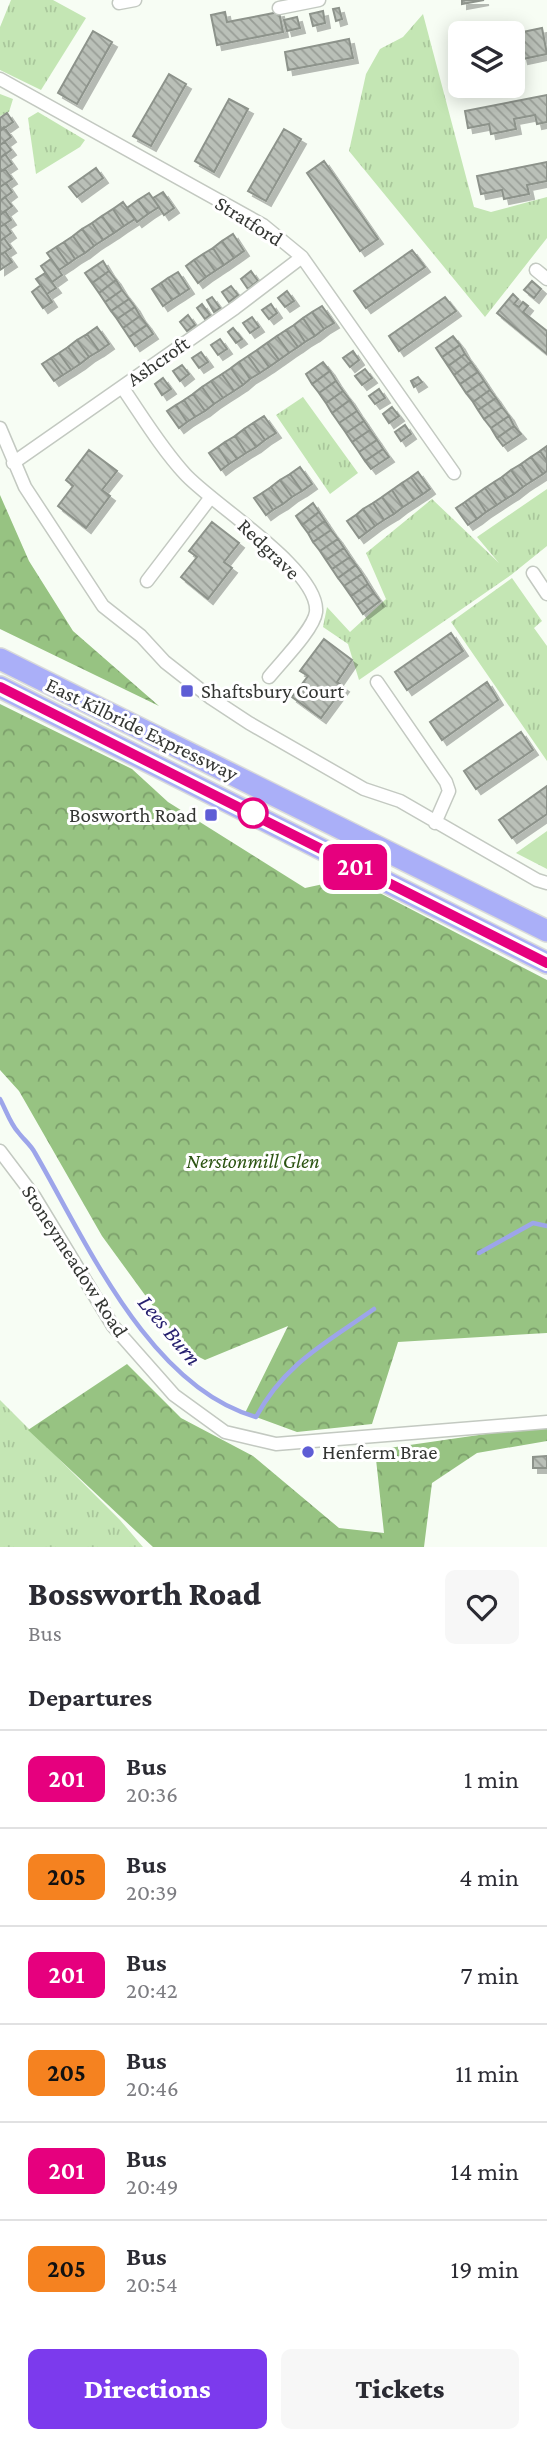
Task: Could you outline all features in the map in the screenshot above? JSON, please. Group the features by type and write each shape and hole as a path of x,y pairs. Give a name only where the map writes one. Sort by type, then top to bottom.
{"highway":[{"name":"East Kilbride Expressway","path":"0,659 547,931"},
{"name":"East Kilbride Expressway","path":"0,687 547,963"}],"street":[{"path":"119,3 135,0"},
{"path":"279,8 319,0"},
{"name":"Stratford","path":"0,79 263,225 302,257 454,473"},
{"name":"Ashcroft","path":"13,463 302,257"},
{"path":"536,270 547,279"},
{"name":"Redgrave","path":"121,387 185,475 296,570 315,602 316,614 310,626 269,677"},
{"path":"0,428 13,463 49,528 103,606 141,636 165,662 249,723 364,789 400,802 547,883"},
{"path":"147,581 211,497"},
{"path":"533,573 547,594"},
{"path":"377,682 446,782 449,790 435,823"},
{"name":"Stoneymeadow Road","path":"0,1151 34,1196 113,1326 174,1395 225,1432 276,1444 547,1422"}],"green space":[{"path":"11,0 53,0 86,18 41,90 0,70 0,27"},
{"path":"423,14 474,207 491,212 547,197 547,238 485,317 349,151 366,74 380,49 403,37"},
{"path":"0,94 13,99 9,112 0,116"},
{"path":"38,112 85,140 80,147 36,174 28,118"},
{"path":"303,397 358,473 330,494 276,415"},
{"path":"547,489 547,546 511,575 359,680 348,644 323,627 327,607 350,632 386,599 366,553 432,499 499,563 477,537"},
{"path":"0,495 29,561 73,631 159,706 0,629"},
{"path":"512,578 542,621 534,628 547,646 547,761 451,622"},
{"name":"Nerstonmill Glen","path":"0,704 132,769 168,802 305,888 351,878 547,980 547,1333 398,1342 372,1424 297,1432 245,1413 288,1326 205,1360 185,1350 102,1236 19,1091 0,1070"},
{"path":"547,831 547,869 516,853"},
{"path":"127,1364 181,1418 253,1456 339,1528 384,1533 375,1450 547,1425 547,1441 477,1453 432,1483 424,1547 153,1547 28,1430"},
{"path":"0,1400 120,1520 143,1547 0,1547"}],"building":[{"path":"462,0 484,0 462,4"},
{"path":"339,8 342,19 336,21 333,9"},
{"path":"323,11 325,23 313,26 310,14"},
{"path":"225,12 227,22 279,12 283,32 217,45 211,15"},
{"path":"297,17 300,28 287,31 284,20"},
{"path":"542,28 547,54 525,59 525,32"},
{"path":"93,31 112,42 77,104 58,93"},
{"path":"349,39 353,58 288,70 285,52"},
{"path":"169,74 186,84 151,146 133,136"},
{"path":"547,95 547,122 537,124 535,115 514,119 516,129 491,134 489,124 468,128 465,111"},
{"path":"229,99 248,109 214,172 195,161"},
{"path":"7,113 13,122 0,131 0,118"},
{"path":"4,127 11,137 0,145 0,131"},
{"path":"284,129 301,139 266,201 248,191"},
{"path":"5,142 11,150 0,158 0,145"},
{"path":"5,154 12,164 0,172 0,158"},
{"path":"324,161 378,239 360,251 307,173"},
{"path":"547,162 547,181 527,185 529,194 504,199 502,190 481,194 477,176"},
{"path":"96,168 103,178 77,197 69,187"},
{"path":"5,169 12,179 0,187 0,172"},
{"path":"6,183 12,192 0,201 0,187"},
{"path":"163,192 174,208 164,215 153,198"},
{"path":"149,193 159,207 148,214 138,200"},
{"path":"5,197 12,206 0,215 0,201"},
{"path":"138,200 148,214 137,222 127,208"},
{"path":"123,202 135,219 124,226 113,209"},
{"path":"113,209 124,226 114,233 102,216"},
{"path":"5,211 11,220 0,227 0,215"},
{"path":"102,216 114,233 103,240 92,223"},
{"path":"92,223 103,240 94,246 82,229"},
{"path":"5,224 11,233 0,241 0,227"},
{"path":"82,229 94,246 85,253 73,236"},
{"path":"233,234 244,251 234,258 222,241"},
{"path":"73,236 85,253 75,259 64,242"},
{"path":"4,238 11,248 0,255 0,241"},
{"path":"222,241 234,258 224,265 213,248"},
{"path":"64,242 75,259 68,264 56,247"},
{"path":"56,247 68,264 59,270 47,253"},
{"path":"213,248 224,265 215,271 203,254"},
{"path":"412,250 425,267 366,308 354,291"},
{"path":"5,252 12,262 0,270 0,255"},
{"path":"203,254 215,271 206,277 194,260"},
{"path":"51,259 62,275 52,282 41,266"},
{"path":"194,260 206,277 198,283 186,266"},
{"path":"103,261 109,271 92,283 85,273"},
{"path":"109,271 116,280 99,293 92,283"},
{"path":"251,271 258,281 248,289 241,279"},
{"path":"178,272 189,289 180,295 168,278"},
{"path":"45,273 56,288 47,294 36,279"},
{"path":"168,278 180,295 172,300 161,283"},
{"path":"116,280 122,290 105,302 99,293"},
{"path":"532,281 541,289 534,298 524,290"},
{"path":"161,283 172,300 163,306 152,289"},
{"path":"41,285 52,302 43,308 32,292"},
{"path":"231,286 238,295 229,302 222,292"},
{"path":"122,290 129,299 111,311 105,302"},
{"path":"287,291 294,301 285,307 278,298"},
{"path":"513,294 518,299 514,304 519,307 523,302 528,306 523,312 547,331 547,354 497,313"},
{"path":"212,297 220,308 214,312 207,300"},
{"path":"445,297 456,311 399,351 389,336"},
{"path":"129,299 135,307 117,319 111,311"},
{"path":"202,304 210,315 205,319 197,308"},
{"path":"271,304 277,313 269,319 262,310"},
{"path":"322,306 334,323 324,329 312,312"},
{"path":"135,307 140,316 123,328 117,319"},
{"path":"312,312 324,329 315,336 303,318"},
{"path":"188,315 195,325 187,331 180,322"},
{"path":"140,316 147,325 129,337 123,328"},
{"path":"252,317 259,327 250,333 243,323"},
{"path":"303,318 315,336 305,342 294,325"},
{"path":"147,325 153,334 135,346 129,337"},
{"path":"294,325 305,342 298,347 286,330"},
{"path":"97,327 109,344 99,351 87,334"},
{"path":"233,328 242,339 236,343 228,332"},
{"path":"286,330 298,347 289,353 277,336"},
{"path":"87,334 99,351 89,357 77,340"},
{"path":"277,336 289,353 279,360 267,343"},
{"path":"453,336 460,345 442,357 436,348"},
{"path":"220,339 227,349 218,355 211,345"},
{"path":"77,340 89,357 80,364 68,347"},
{"path":"267,343 279,360 269,367 257,350"},
{"path":"460,345 465,354 448,366 442,357"},
{"path":"68,347 80,364 71,370 59,353"},
{"path":"257,350 269,367 260,373 248,356"},
{"path":"353,351 359,360 350,367 343,358"},
{"path":"201,352 208,362 199,368 192,358"},
{"path":"59,353 71,370 63,375 51,358"},
{"path":"465,354 471,362 454,375 448,366"},
{"path":"248,356 260,373 250,379 239,362"},
{"path":"51,358 63,375 54,381 42,364"},
{"path":"239,362 250,379 243,385 231,368"},
{"path":"323,362 330,371 312,384 306,374"},
{"path":"471,362 478,372 460,384 454,375"},
{"path":"182,365 189,374 180,381 173,371"},
{"path":"231,368 243,385 234,391 222,374"},
{"path":"365,369 372,378 362,385 355,376"},
{"path":"330,371 336,381 319,393 312,384"},
{"path":"478,372 484,381 466,393 460,384"},
{"path":"222,374 234,391 223,398 211,381"},
{"path":"418,377 422,382 414,387 411,381"},
{"path":"163,378 171,389 162,395 155,384"},
{"path":"211,381 223,398 214,404 202,387"},
{"path":"336,381 343,391 326,403 319,393"},
{"path":"484,381 490,390 473,402 466,393"},
{"path":"202,387 214,404 205,411 193,394"},
{"path":"379,389 385,398 375,404 369,396"},
{"path":"490,390 496,398 478,410 473,402"},
{"path":"343,391 350,400 332,413 326,403"},
{"path":"193,394 205,411 195,417 184,400"},
{"path":"496,398 502,407 484,419 478,410"},
{"path":"184,400 195,417 187,422 176,405"},
{"path":"350,400 357,411 339,423 332,413"},
{"path":"176,405 187,422 179,428 167,411"},
{"path":"392,407 399,416 389,423 383,414"},
{"path":"502,407 509,416 491,428 484,419"},
{"path":"357,411 364,421 346,433 339,423"},
{"path":"264,416 276,433 265,440 253,423"},
{"path":"509,416 514,426 497,438 491,428"},
{"path":"364,421 370,430 352,442 346,433"},
{"path":"253,423 265,440 256,447 244,429"},
{"path":"405,425 411,434 401,441 395,432"},
{"path":"514,426 521,434 503,446 497,438"},
{"path":"244,429 256,447 246,453 235,436"},
{"path":"370,430 377,440 359,452 352,442"},
{"path":"235,436 246,453 237,459 225,442"},
{"path":"377,440 383,449 365,461 359,452"},
{"path":"225,442 237,459 229,464 218,447"},
{"path":"547,446 547,461 540,451"},
{"path":"218,447 229,464 221,470 209,453"},
{"path":"383,449 389,457 371,469 365,461"},
{"path":"89,450 117,471 102,490 110,496 86,528 58,506 73,486 66,480"},
{"path":"540,451 547,461 547,471 543,474 531,457"},
{"path":"531,457 543,474 532,481 521,464"},
{"path":"521,464 532,481 523,487 511,470"},
{"path":"300,467 312,484 302,491 290,474"},
{"path":"511,470 523,487 514,494 502,477"},
{"path":"418,472 430,489 423,494 411,477"},
{"path":"290,474 302,491 292,497 280,480"},
{"path":"411,477 423,494 414,500 402,483"},
{"path":"502,477 514,494 506,499 494,482"},
{"path":"280,480 292,497 283,504 271,487"},
{"path":"494,482 506,499 497,505 485,488"},
{"path":"402,483 414,500 403,507 392,490"},
{"path":"271,487 283,504 273,510 262,493"},
{"path":"485,488 497,505 486,512 475,495"},
{"path":"392,490 403,507 394,514 382,497"},
{"path":"262,493 273,510 266,515 254,498"},
{"path":"475,495 486,512 477,519 465,502"},
{"path":"382,497 394,514 384,520 373,503"},
{"path":"465,502 477,519 468,525 456,508"},
{"path":"313,503 319,512 302,525 296,516"},
{"path":"373,503 384,520 375,526 363,509"},
{"path":"363,509 375,526 367,532 356,515"},
{"path":"319,512 325,521 308,533 302,525"},
{"path":"356,515 367,532 359,538 347,521"},
{"path":"325,521 331,530 313,542 308,533"},
{"path":"212,522 239,543 224,562 232,568 208,599 181,577 197,557 189,551"},
{"path":"331,530 338,539 320,551 313,542"},
{"path":"338,539 344,548 326,560 320,551"},
{"path":"344,548 350,557 332,569 326,560"},
{"path":"350,557 356,565 338,578 332,569"},
{"path":"356,565 362,574 344,586 338,578"},
{"path":"362,574 368,584 351,596 344,586"},
{"path":"368,584 374,593 357,605 351,596"},
{"path":"374,593 380,601 363,614 357,605"},
{"path":"451,633 463,651 407,690 395,672"},
{"path":"324,639 352,660 337,682 344,687 321,718 292,697 308,676 300,671"},
{"path":"487,682 498,700 442,740 430,722"},
{"path":"521,732 533,750 476,789 464,771"},
{"path":"547,786 547,814 512,838 499,820"},
{"path":"547,1456 547,1468 533,1468 533,1457"}],"waterway":[{"name":"Lees Burn","path":"0,1099 13,1125 33,1150 124,1307 152,1343 183,1375 218,1401 256,1417 267,1398 293,1368 374,1309"},
{"name":"Lees Burn","path":"479,1253 533,1223 547,1226"}],"bus line":[{"name":"201","path":"0,687 547,963"}],"place":[{"name":"Shaftsbury Court","path":"187,691"},
{"name":"Bosworth Road","path":"211,815"},
{"name":"Henferm Brae","path":"308,1452"}]}
